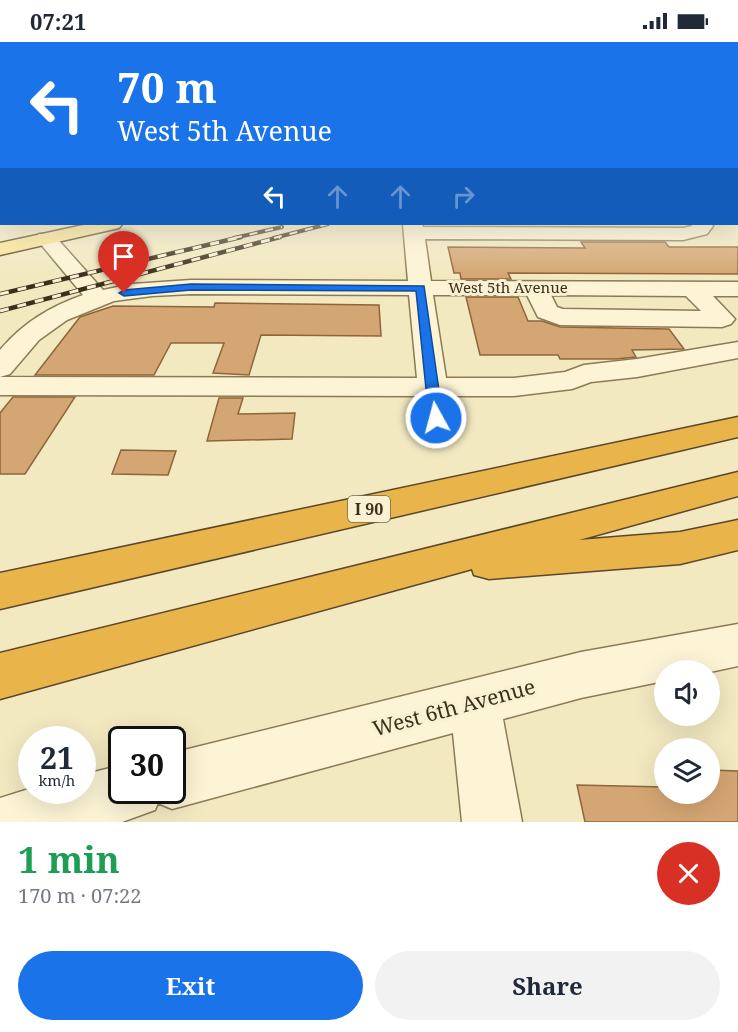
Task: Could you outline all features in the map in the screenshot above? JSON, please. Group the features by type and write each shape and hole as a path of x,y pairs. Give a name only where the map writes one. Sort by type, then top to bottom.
{"highway":[{"name":"I 90","path":"0,591 738,427"},
{"path":"0,676 738,484"},
{"path":"401,570 680,548 738,535"}],"main road":[{"path":"0,249 107,225"}],"street":[{"path":"436,418 414,228 682,234 700,230 702,225"},
{"path":"46,238 98,298"},
{"name":"West 5th Avenue","path":"0,368 41,325 61,313 98,298 144,290 175,287 738,289"},
{"path":"536,288 547,312 560,317 730,327"},
{"path":"693,289 730,327"},
{"path":"0,387 514,387 572,380 584,375 738,350"},
{"name":"West 6th Avenue","path":"186,777 622,666 738,645"},
{"path":"475,702 492,822"},
{"path":"13,822 108,797"}],"building":[{"path":"581,242 665,242 669,247 738,247 738,274 508,273 511,279 461,279 460,273 454,273 448,247 585,248"},
{"path":"466,297 518,297 528,321 542,321 560,327 669,329 684,349 632,350 636,357 616,359 560,359 558,355 480,355"},
{"path":"215,303 379,305 381,336 261,335 249,375 213,373 224,343 171,343 154,375 35,375 80,317 113,306 214,307"},
{"path":"13,397 75,397 25,474 0,474 0,413"},
{"path":"219,398 243,398 238,414 295,413 292,439 207,441"},
{"path":"121,450 176,451 168,475 112,474"},
{"path":"720,770 738,771 738,822 585,822 577,785 654,787 654,804 720,804"}],"railway":[{"path":"274,238 324,225"},
{"path":"234,238 282,227"},
{"path":"0,294 241,237"},
{"path":"0,311 280,237"}],"route":[{"path":"124,293 191,287 420,288 436,418"}]}
